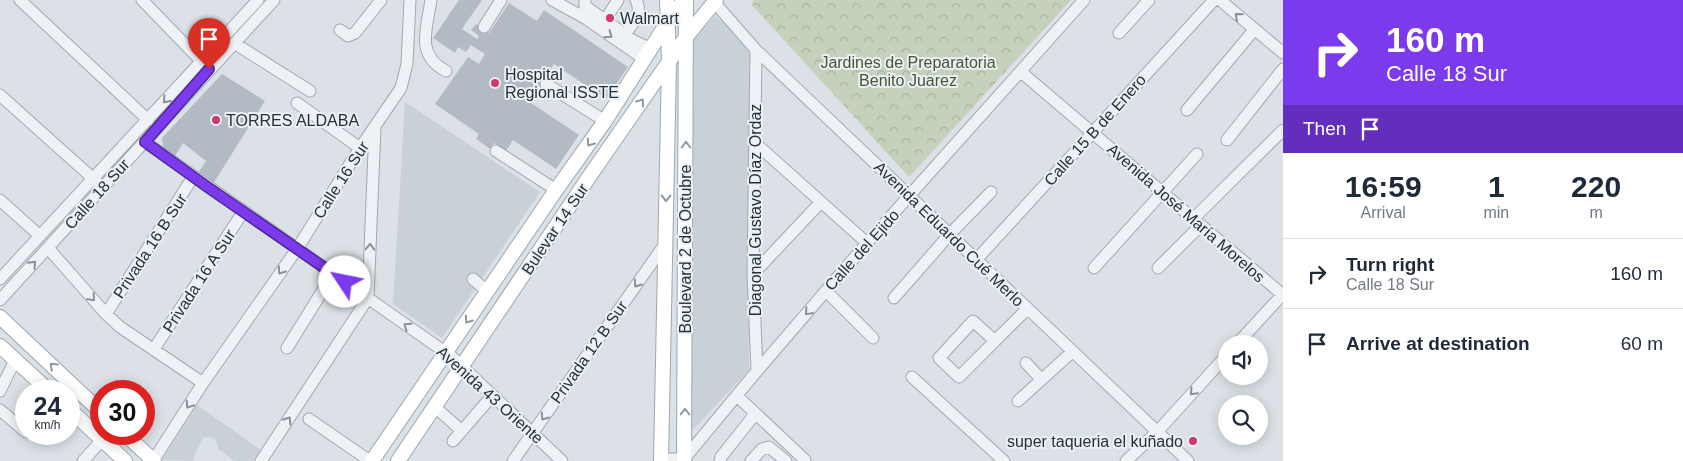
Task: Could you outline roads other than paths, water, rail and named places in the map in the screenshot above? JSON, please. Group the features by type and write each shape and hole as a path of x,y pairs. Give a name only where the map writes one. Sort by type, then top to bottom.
{"main road":[{"name":"Boulevard 2 de Octubre","path":"662,460 664,244 669,62 667,0"},
{"name":"Boulevard 2 de Octubre","path":"685,0 685,460"},
{"name":"Bulevar 14 Sur","path":"371,461 605,121 667,23 685,0"},
{"name":"Bulevar 14 Sur","path":"398,461 591,174 686,37 715,1"},
{"path":"0,317 90,402"},
{"path":"0,346 37,380"},
{"path":"80,419 90,429"},
{"path":"107,445 125,461"},
{"path":"137,445 154,461"}],"street":[{"path":"20,0 148,120"},
{"name":"Calle 18 Sur","path":"0,300 145,142 205,65 234,42 251,16 258,0"},
{"name":"Calle 18 Sur","path":"0,279 148,120 205,65 251,16 274,0"},
{"path":"340,30 348,36 355,33 381,0"},
{"path":"375,127 401,88 406,76 410,0"},
{"path":"432,0 425,50 430,60 446,71"},
{"path":"484,27 501,0"},
{"path":"552,0 647,54"},
{"path":"605,20 618,0"},
{"path":"625,34 639,13 639,5 636,0"},
{"name":"Calle del Ejido","path":"685,460 757,371 867,243 1084,0"},
{"path":"1119,33 1149,0"},
{"name":"Calle 15 B de Enero","path":"976,260 1214,0"},
{"path":"1220,0 1283,53"},
{"name":"Avenida Eduardo Cué Merlo","path":"715,1 756,50 1188,461"},
{"path":"148,2 205,65"},
{"path":"585,3 585,18"},
{"path":"585,3 634,41 647,54"},
{"path":"1187,110 1254,30"},
{"path":"234,42 310,92"},
{"name":"Diagonal Gustavo Díaz Ordaz","path":"756,50 753,274 757,371"},
{"path":"1226,140 1283,69"},
{"name":"Avenida José María Morelos","path":"1021,72 1283,295"},
{"path":"546,84 605,121"},
{"path":"0,95 103,187"},
{"path":"297,103 360,148"},
{"name":"Calle 16 Sur","path":"154,461 203,383 297,249 375,127"},
{"name":"Calle 16 Sur","path":"368,298 375,127"},
{"path":"1158,268 1196,222 1283,130"},
{"name":"Avenida 43 Oriente","path":"145,142 445,353 562,461"},
{"path":"754,142 867,243"},
{"path":"496,151 556,190"},
{"path":"1094,268 1197,154"},
{"name":"Privada 16 B Sur","path":"106,314 194,177"},
{"path":"894,298 991,192"},
{"path":"0,200 40,236"},
{"path":"753,274 821,202"},
{"name":"Privada 16 A Sur","path":"154,349 243,212"},
{"name":"Privada 12 B Sur","path":"513,461 664,244"},
{"path":"48,248 106,314 120,327 203,383"},
{"path":"287,348 333,274"},
{"path":"473,278 487,291"},
{"path":"826,291 873,338"},
{"path":"1245,335 1283,295"},
{"path":"261,461 368,298"},
{"path":"995,341 973,321 939,358 959,377 995,341 1027,309"},
{"path":"1018,400 1072,352"},
{"path":"0,391 15,360"},
{"path":"1026,363 1041,379"},
{"path":"1126,461 1157,432 1218,365"},
{"path":"912,377 1004,461"},
{"path":"453,441 492,396"},
{"path":"737,396 805,460"},
{"path":"435,407 462,431"},
{"path":"0,410 15,423"},
{"path":"720,461 721,457 755,414"},
{"path":"309,419 371,461"},
{"path":"83,461 97,445"},
{"path":"751,461 762,449 769,447 786,461"},
{"path":"662,460 685,460"}],"place":[{"name":"Walmart","path":"610,18"},
{"name":"Hospital Regional ISSTE","path":"495,83"},
{"name":"TORRES ALDABA","path":"216,120"},
{"name":"super taqueria el kuñado","path":"1193,441"}],"park label":[{"name":"Jardines de Preparatoria Benito Juarez","path":"908,71"}]}
